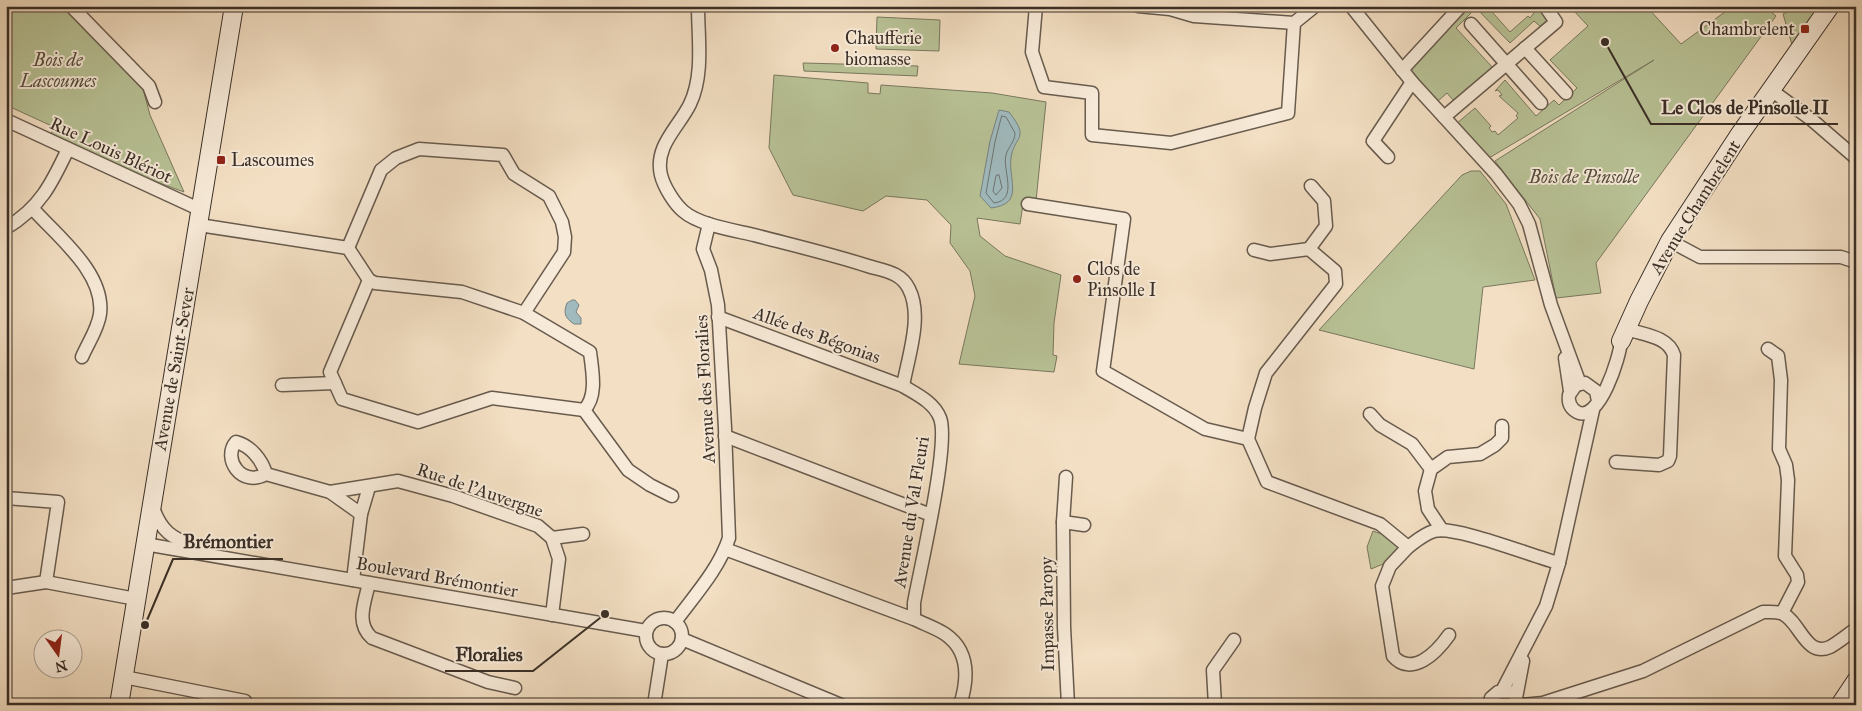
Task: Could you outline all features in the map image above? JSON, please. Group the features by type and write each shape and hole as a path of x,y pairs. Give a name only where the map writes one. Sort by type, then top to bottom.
{"main road":[{"name":"Avenue de Saint-Sever","path":"119,705 235,6"},
{"name":"Avenue Chambrelent","path":"1624,335 1670,241 1830,6"},
{"path":"1840,705 1856,681"}],"street":[{"path":"72,6 149,86 155,102"},
{"path":"698,6 697,86 690,104 669,136 660,165 661,176 668,190 683,211 709,224 841,257 901,276 910,289 914,304 914,327 903,386"},
{"path":"1036,6 1032,52 1044,86 1092,93 1092,135 1171,143 1288,113 1294,23"},
{"path":"1138,6 1170,9 1194,16 1294,23 1315,6"},
{"path":"1351,6 1412,82 1496,174 1522,210 1529,224 1575,387 1570,405 1577,412 1585,413 1595,406 1593,387 1575,387"},
{"path":"1402,70 1461,6"},
{"path":"1444,117 1556,22 1545,6"},
{"path":"1471,24 1541,102"},
{"path":"1525,48 1566,92"},
{"path":"1388,157 1373,141 1412,82"},
{"path":"1771,90 1812,120 1856,158"},
{"name":"Rue Louis Blériot","path":"6,120 68,149 200,218 348,248"},
{"path":"6,228 33,209 51,185 68,149"},
{"path":"524,313 564,252 565,236 562,222 550,196 514,174 503,155 420,149 396,158 381,170 348,248 368,280 382,285 462,292 524,313 590,352 593,385 588,405 584,410"},
{"path":"1309,249 1326,226 1324,201 1311,186"},
{"path":"1028,204 1124,220 1103,371 1205,429 1248,438"},
{"path":"33,209 92,274 98,288 100,315 82,357"},
{"name":"Avenue des Floralies","path":"675,622 725,549 728,538 729,520 718,317 711,270 703,249 709,224"},
{"path":"1670,241 1700,257 1841,257 1856,262"},
{"path":"1254,250 1270,254 1309,249 1326,261 1335,271 1336,284 1266,373 1248,438 1267,482 1380,524 1408,547"},
{"path":"368,280 330,372 342,399 418,422 492,398 584,410 628,470 650,485 672,496"},
{"name":"Allée des Bégonias","path":"718,317 903,386"},
{"path":"1616,462 1659,465 1668,461 1670,456 1674,355 1672,348 1665,341 1624,335"},
{"name":"Avenue Chambrelent","path":"1593,387 1612,363 1624,335"},
{"name":"Avenue Chambrelent","path":"1489,704 1494,695 1502,691 1546,606 1559,563 1595,406 1612,376 1624,335"},
{"path":"1768,349 1778,356 1781,380 1779,450 1786,465 1788,480 1785,556 1797,575 1798,582 1782,613"},
{"path":"282,385 335,383"},
{"name":"Avenue du Val Fleuri","path":"903,386 927,401 940,418 942,428 938,473 914,603 914,619"},
{"name":"Avenue Chambrelent","path":"1575,494 1581,435 1577,412"},
{"path":"1370,414 1380,426 1412,444 1431,469"},
{"path":"1442,530 1428,509 1425,491 1431,469 1448,457 1480,454 1495,445 1502,438 1502,426"},
{"path":"725,436 931,515"},
{"path":"266,474 330,492 361,514"},
{"name":"Impasse Paropy","path":"1066,477 1063,522 1064,627 1068,705"},
{"name":"Rue de l'Auvergne","path":"330,492 369,487 388,481 412,483 538,526 552,538 559,559 552,615"},
{"path":"353,580 361,514 369,487"},
{"path":"6,498 58,502 46,582"},
{"name":"Boulevard Brémontier","path":"152,504 160,525 167,533 197,549 222,557"},
{"path":"1063,522 1084,525"},
{"path":"1449,635 1440,649 1416,665 1403,664 1393,656 1381,595 1382,586 1390,566 1420,537 1442,530 1467,535 1559,563"},
{"name":"Rue de l'Auvergne","path":"552,538 584,534"},
{"name":"Boulevard Brémontier","path":"146,544 646,631"},
{"path":"725,549 914,619 947,635 964,657 967,686 960,705"},
{"path":"6,588 46,582 136,599"},
{"path":"369,583 362,624 365,631 372,638 488,682 515,688"},
{"path":"1502,691 1508,691 1518,702 1543,703 1643,671 1755,615 1772,612 1782,613 1814,648 1830,647 1856,629"},
{"path":"664,618 675,622 682,633 682,639 677,649 662,654 656,652 647,644 646,631 649,626 658,619 664,618"},
{"path":"682,639 840,705"},
{"path":"1215,705 1213,670 1234,640"},
{"name":"Avenue Chambrelent","path":"1518,702 1527,644"},
{"path":"654,705 662,654"},
{"path":"124,677 245,701"}],"green space":[{"name":"Bois de Lascoumes","path":"6,6 68,6 142,85 150,115 184,192 146,178 51,134 54,127 6,105"},
{"path":"1471,6 1495,6 1492,9 1493,13 1510,32 1528,16 1530,18 1537,9 1549,20 1542,28 1534,21 1510,43 1476,8 1456,28 1494,69 1454,101 1447,93 1438,101 1412,73 1411,67"},
{"name":"Bois de Pinsolle","path":"1579,6 1646,6 1681,44 1733,6 1764,6 1776,16 1596,263 1601,293 1556,298 1540,219 1495,161 1654,60 1489,158 1456,124 1475,108 1491,126 1489,128 1492,132 1495,131 1498,135 1518,118 1516,116 1518,113 1499,96 1502,95 1498,90 1495,91 1505,80 1536,116 1554,100 1559,105 1577,88 1550,60 1588,26 1574,11"},
{"path":"1799,6 1820,6 1793,48 1783,14"},
{"path":"877,17 940,20 939,51 876,49"},
{"path":"803,63 918,66 917,76 804,71"},
{"path":"774,75 868,83 868,93 880,94 881,85 992,93 1046,102 1036,201 1024,198 1020,224 977,218 980,236 1005,256 1061,275 1054,323 1053,355 1057,356 1054,372 959,364 975,296 970,271 950,243 951,225 927,200 886,196 863,211 793,195 769,148"},
{"name":"Bois de Pinsolle","path":"1471,171 1480,171 1506,204 1535,280 1483,287 1474,369 1319,330 1462,175"},
{"path":"1373,531 1390,537 1397,543 1398,551 1388,562 1371,569 1367,547"}],"water":[{"path":"999,110 1009,112 1016,121 1020,133 1011,158 1013,190 1011,196 1008,202 991,208 980,196 990,141"},
{"path":"575,300 579,305 576,312 581,318 581,324 574,324 566,315 567,303"}],"place":[{"name":"Chambrelent","path":"1805,29"},
{"name":"Le Clos de Pinsolle II","path":"1605,42"},
{"name":"Chaufferie biomasse","path":"835,48"},
{"name":"Lascoumes","path":"221,160"},
{"name":"Clos de Pinsolle I","path":"1077,279"},
{"name":"Floralies","path":"605,614"},
{"name":"Brémontier","path":"145,625"}]}
